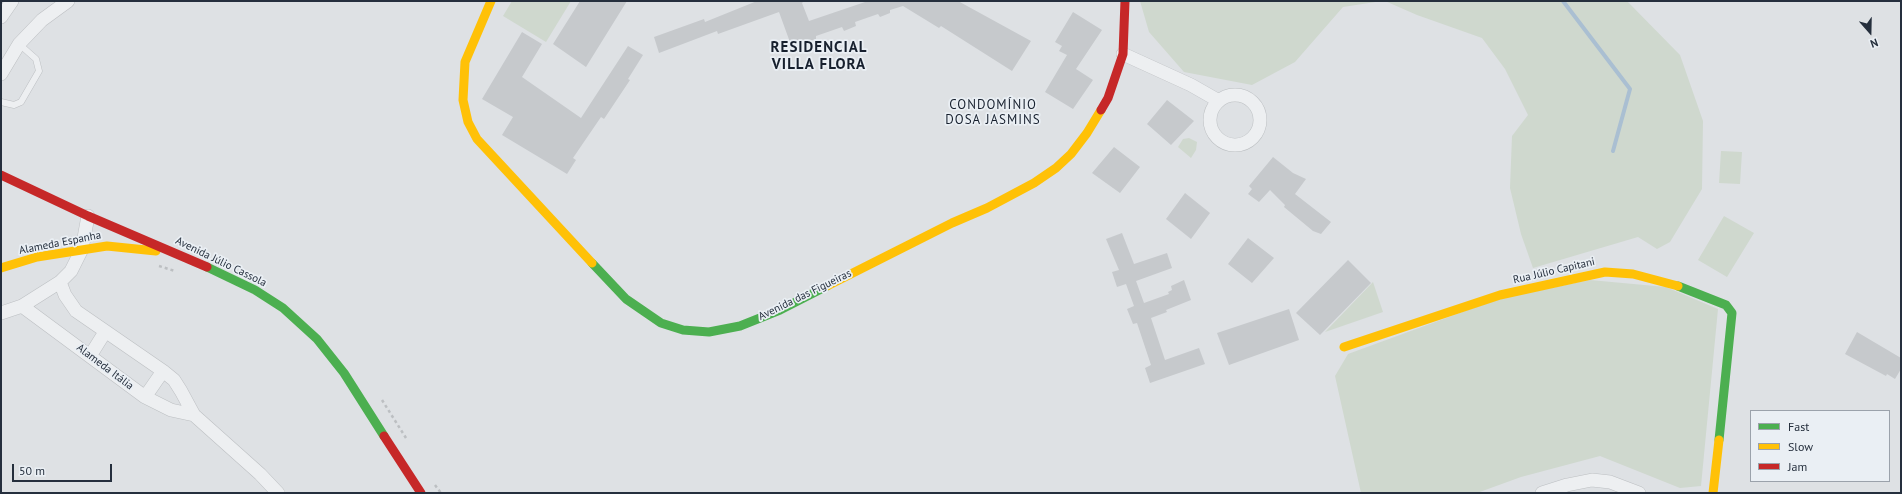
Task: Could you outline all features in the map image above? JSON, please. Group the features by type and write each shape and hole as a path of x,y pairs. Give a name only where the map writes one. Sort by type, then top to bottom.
{"street":[{"path":"1,16 12,1"},
{"path":"1,74 20,44 42,20 68,1"},
{"name":"Avenida das Figueiras","path":"491,1 465,62 463,100 468,122 477,139 626,299 661,323 683,330 709,332 740,326 780,310 1034,183 1056,168 1071,154 1087,133 1108,98 1123,54 1125,1"},
{"path":"1123,54 1191,85 1220,101"},
{"name":"Avenida Júlio Cassola","path":"1,175 88,216 195,261 256,290 283,308 317,339 344,373 421,493"},
{"path":"1,313 22,306 60,282 71,271 82,249 88,216"},
{"name":"Alameda Espanha","path":"1,268 37,257 107,246 147,249 195,261"},
{"name":"Rua Júlio Capitani","path":"1344,347 1500,295 1605,272 1633,274 1676,285 1726,306 1732,313 1713,493"},
{"name":"Alameda Itália","path":"60,282 65,295 76,311 163,371 181,391 194,415 260,474 278,493"},
{"name":"Alameda Itália","path":"22,306 145,397 171,410 194,415"},
{"path":"90,356 105,332"},
{"path":"145,397 163,371"},
{"path":"1542,493 1567,485 1592,480 1610,482 1638,493"}],"lane":[{"path":"1,102 14,105 21,102 39,71 36,59 20,44"}],"path":[{"path":"158,266 181,273"}],"shaded area":[{"path":"512,1 571,1 546,42 503,16"},
{"path":"1140,1 1382,1 1343,7 1295,62 1252,85 1184,72 1149,32"},
{"path":"1385,1 1627,1 1680,55 1703,121 1702,189 1670,242 1657,249 1638,237 1533,268 1521,234 1510,188 1512,136 1528,115 1505,69 1482,38 1417,15"},
{"path":"1189,138 1197,142 1196,150 1191,158 1178,147 1183,139"},
{"path":"1721,151 1742,152 1740,184 1719,183"},
{"path":"1724,216 1754,233 1727,277 1698,260"},
{"path":"1590,280 1666,287 1718,309 1701,486 1680,488 1600,456 1521,477 1477,493 1361,493 1335,376 1348,354 1498,299"},
{"path":"1373,282 1383,312 1325,332"}],"building":[{"path":"580,1 627,1 586,67 553,44"},
{"path":"757,1 804,1 802,3 809,21 868,1 958,1 1031,41 1012,71 941,26 939,28 903,6 890,10 890,13 880,17 878,14 855,22 856,26 844,31 842,27 816,36 816,39 806,42 804,40 791,45 779,12 718,34 717,31 659,53 654,37 704,19 705,22"},
{"path":"1073,12 1102,30 1076,69 1093,80 1073,109 1045,92 1067,55 1059,51 1062,46 1055,42"},
{"path":"522,32 542,44 522,77 581,118 628,46 643,55 628,79 630,80 604,119 601,117 573,158 576,160 567,174 502,135 513,117 482,99"},
{"path":"1167,100 1194,121 1171,145 1147,124"},
{"path":"1114,147 1140,167 1120,193 1092,173"},
{"path":"1273,157 1293,173 1306,179 1295,194 1331,222 1321,234 1313,231 1284,207 1285,205 1270,190 1259,202 1248,194 1252,189 1249,186"},
{"path":"1185,193 1210,213 1191,239 1166,219"},
{"path":"1122,233 1134,264 1167,253 1172,268 1136,281 1144,303 1169,294 1168,292 1172,290 1171,286 1184,280 1191,300 1151,318 1165,360 1199,348 1205,364 1150,383 1145,368 1151,365 1137,323 1133,324 1127,309 1134,306 1126,284 1117,287 1112,272 1119,270 1106,239"},
{"path":"1248,238 1274,258 1252,283 1228,264"},
{"path":"1348,260 1371,283 1320,335 1296,313"},
{"path":"1289,309 1299,340 1229,365 1217,333"},
{"path":"1857,332 1901,358 1901,369 1895,379 1887,374 1886,376 1845,354"}],"waterway":[{"path":"1563,1 1630,89 1613,151"}],"traffic: fast":[{"path":"592,263 626,299 661,323 683,330 709,332 740,326 780,310 827,286"},
{"path":"207,267 255,290 283,308 317,339 344,373 384,436"},
{"path":"1678,286 1726,305 1732,313 1719,440"}],"traffic: slow":[{"path":"491,1 465,62 463,100 468,122 477,139 592,263"},
{"path":"827,286 952,223 987,208 1034,183 1056,168 1071,154 1087,133 1101,110"},
{"path":"1,268 37,257 107,246 156,251"},
{"path":"1344,347 1500,295 1605,272 1633,274 1678,286"},
{"path":"1713,493 1719,440"}],"traffic: jam":[{"path":"1101,110 1108,98 1123,54 1125,1"},
{"path":"1,175 88,216 207,267"},
{"path":"384,436 421,493"}],"district":[{"name":"RESIDENCIAL VILLA FLORA","path":"819,56"},
{"name":"CONDOMÍNIO DOSA JASMINS","path":"993,112"}]}
